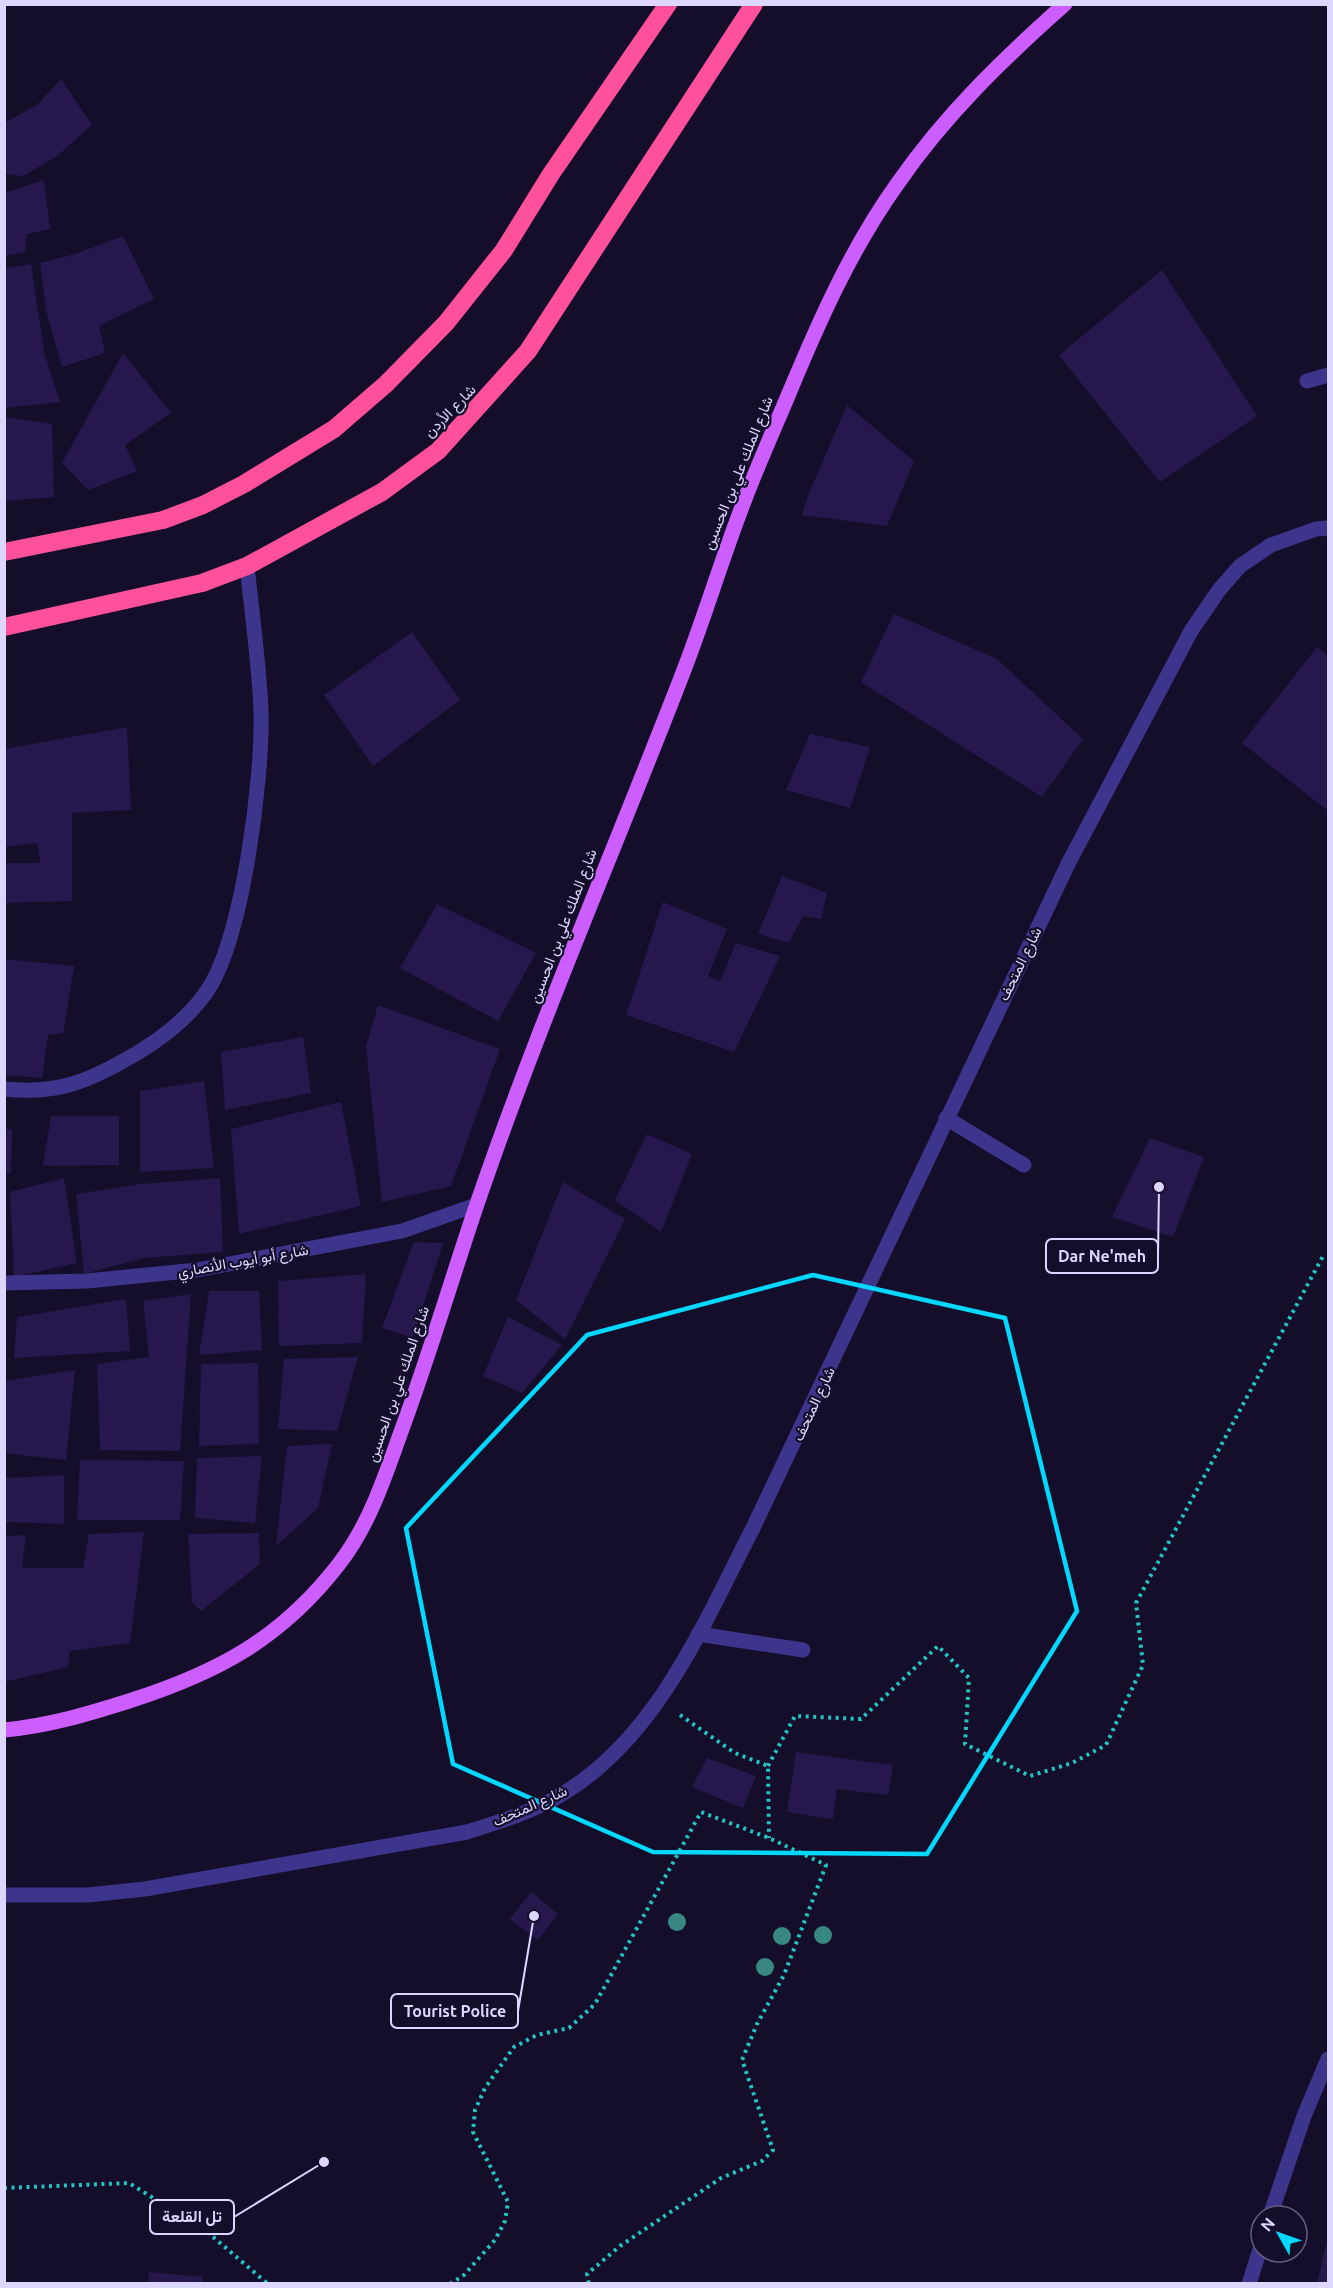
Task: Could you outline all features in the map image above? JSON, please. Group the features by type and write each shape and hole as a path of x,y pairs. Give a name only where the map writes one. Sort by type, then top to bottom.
{"highway":[{"path":"4,552 163,520 203,505 244,484 334,429 386,384 446,323 504,250 551,174 668,4"},
{"name":"شارع الأردن","path":"4,627 202,583 246,566 382,492 438,451 482,405 528,351 754,4"}],"main road":[{"name":"شارع الملك علي بن الحسين","path":"4,1730 81,1717 200,1677 265,1638 320,1587 344,1558 378,1495 417,1388 476,1206 577,939 685,666 745,498 819,321 859,244 897,183 947,120 1000,61 1065,4"}],"street":[{"path":"1307,381 1329,375"},
{"name":"شارع المتحف","path":"4,1894 88,1895 145,1889 467,1832 503,1820 564,1793 623,1743 658,1700 698,1634 807,1418 946,1118 1068,864 1191,631 1219,590 1240,566 1271,545 1316,529 1329,528"},
{"path":"4,1089 39,1092 57,1090 111,1068 154,1044 185,1017 206,993 222,960 232,928 247,861 258,763 261,712 246,566"},
{"path":"946,1118 1024,1165"},
{"name":"شارع أبو أيوب الأنصاري","path":"4,1284 87,1281 197,1270 402,1231 476,1206"},
{"path":"698,1634 803,1650"},
{"path":"1274,2204 1304,2116 1329,2059"},
{"path":"1249,2283 1255,2264"}],"path":[{"path":"769,1838 768,1766 795,1716 861,1719 938,1646 969,1678 965,1744 1030,1776 1072,1763 1106,1745 1143,1665 1136,1603 1323,1256"},
{"path":"658,1700 735,1753 768,1766"},
{"path":"450,2283 464,2275 488,2249 505,2221 508,2202 473,2132 475,2110 485,2088 514,2047 537,2035 569,2028 596,2004 701,1812 769,1838 826,1865 784,1975 757,2024 742,2060 772,2150 762,2161 720,2178 620,2246 587,2274 588,2283"},
{"path":"4,2188 129,2183 205,2230 268,2283"}],"highlighted area":[{"path":"813,1275 1005,1318 1077,1611 927,1854 653,1852 453,1764 406,1528 587,1335"}],"building":[{"path":"61,79 92,125 57,156 23,176 4,174 4,123 37,105"},
{"path":"44,180 50,229 27,234 25,252 4,256 4,193"},
{"path":"123,236 154,299 99,326 105,353 62,367 46,310 40,263 78,253"},
{"path":"31,264 44,352 60,402 4,408 4,268"},
{"path":"1162,270 1257,416 1160,482 1059,355"},
{"path":"123,353 171,413 125,445 137,471 88,490 62,463"},
{"path":"847,405 914,461 887,526 802,515 809,493"},
{"path":"4,417 52,424 54,497 4,501"},
{"path":"894,614 997,659 1083,739 1042,797 861,682"},
{"path":"412,632 460,700 373,766 324,695"},
{"path":"1317,647 1328,656 1328,811 1242,743"},
{"path":"127,727 131,810 72,813 72,901 4,903 4,863 40,863 38,843 4,847 4,749"},
{"path":"810,734 870,747 850,808 786,790"},
{"path":"782,876 827,893 821,919 803,916 789,943 758,934"},
{"path":"663,902 727,929 708,976 720,981 736,943 780,956 734,1052 626,1015"},
{"path":"437,904 536,953 498,1021 400,968"},
{"path":"4,959 74,966 63,1033 48,1035 42,1078 4,1075"},
{"path":"378,1005 500,1049 451,1186 382,1202 366,1046"},
{"path":"303,1037 311,1093 225,1110 221,1052"},
{"path":"204,1081 214,1168 140,1172 140,1091"},
{"path":"341,1102 361,1206 239,1234 231,1129"},
{"path":"51,1116 119,1116 119,1165 43,1166"},
{"path":"4,1129 12,1129 11,1173 4,1173"},
{"path":"647,1134 692,1154 661,1232 615,1200"},
{"path":"1150,1138 1204,1157 1173,1237 1112,1217"},
{"path":"64,1178 77,1263 14,1277 10,1192"},
{"path":"220,1178 223,1252 144,1258 84,1274 76,1194 141,1184"},
{"path":"563,1182 625,1219 565,1339 516,1300"},
{"path":"414,1242 443,1243 413,1338 382,1328"},
{"path":"366,1274 362,1343 279,1346 278,1281"},
{"path":"209,1291 259,1291 262,1350 199,1355"},
{"path":"191,1294 180,1451 100,1450 97,1364 149,1357 143,1301"},
{"path":"126,1299 130,1351 14,1358 17,1317"},
{"path":"508,1317 562,1345 522,1393 483,1376"},
{"path":"358,1357 337,1431 278,1429 284,1359"},
{"path":"258,1363 259,1444 199,1446 201,1364"},
{"path":"75,1370 66,1460 4,1453 4,1381"},
{"path":"332,1444 318,1508 276,1546 287,1446"},
{"path":"262,1456 255,1523 195,1518 197,1458"},
{"path":"80,1460 184,1461 180,1520 77,1520"},
{"path":"64,1475 64,1524 5,1522 5,1478"},
{"path":"144,1532 130,1643 70,1651 68,1667 4,1682 4,1536 26,1535 22,1568 83,1568 89,1534"},
{"path":"259,1533 260,1564 201,1611 192,1602 188,1534"},
{"path":"796,1752 893,1765 888,1795 837,1789 833,1819 787,1812"},
{"path":"707,1758 756,1776 743,1808 692,1787"},
{"path":"531,1892 558,1914 538,1940 510,1919"},
{"path":"1327,2242 1328,2283 1317,2283"},
{"path":"149,2272 203,2277 202,2283 148,2283"}],"place":[{"name":"Dar Ne'meh","path":"1159,1187"},
{"name":"Tourist Police","path":"534,1916"},
{"name":"تل القلعة","path":"324,2162"}]}
